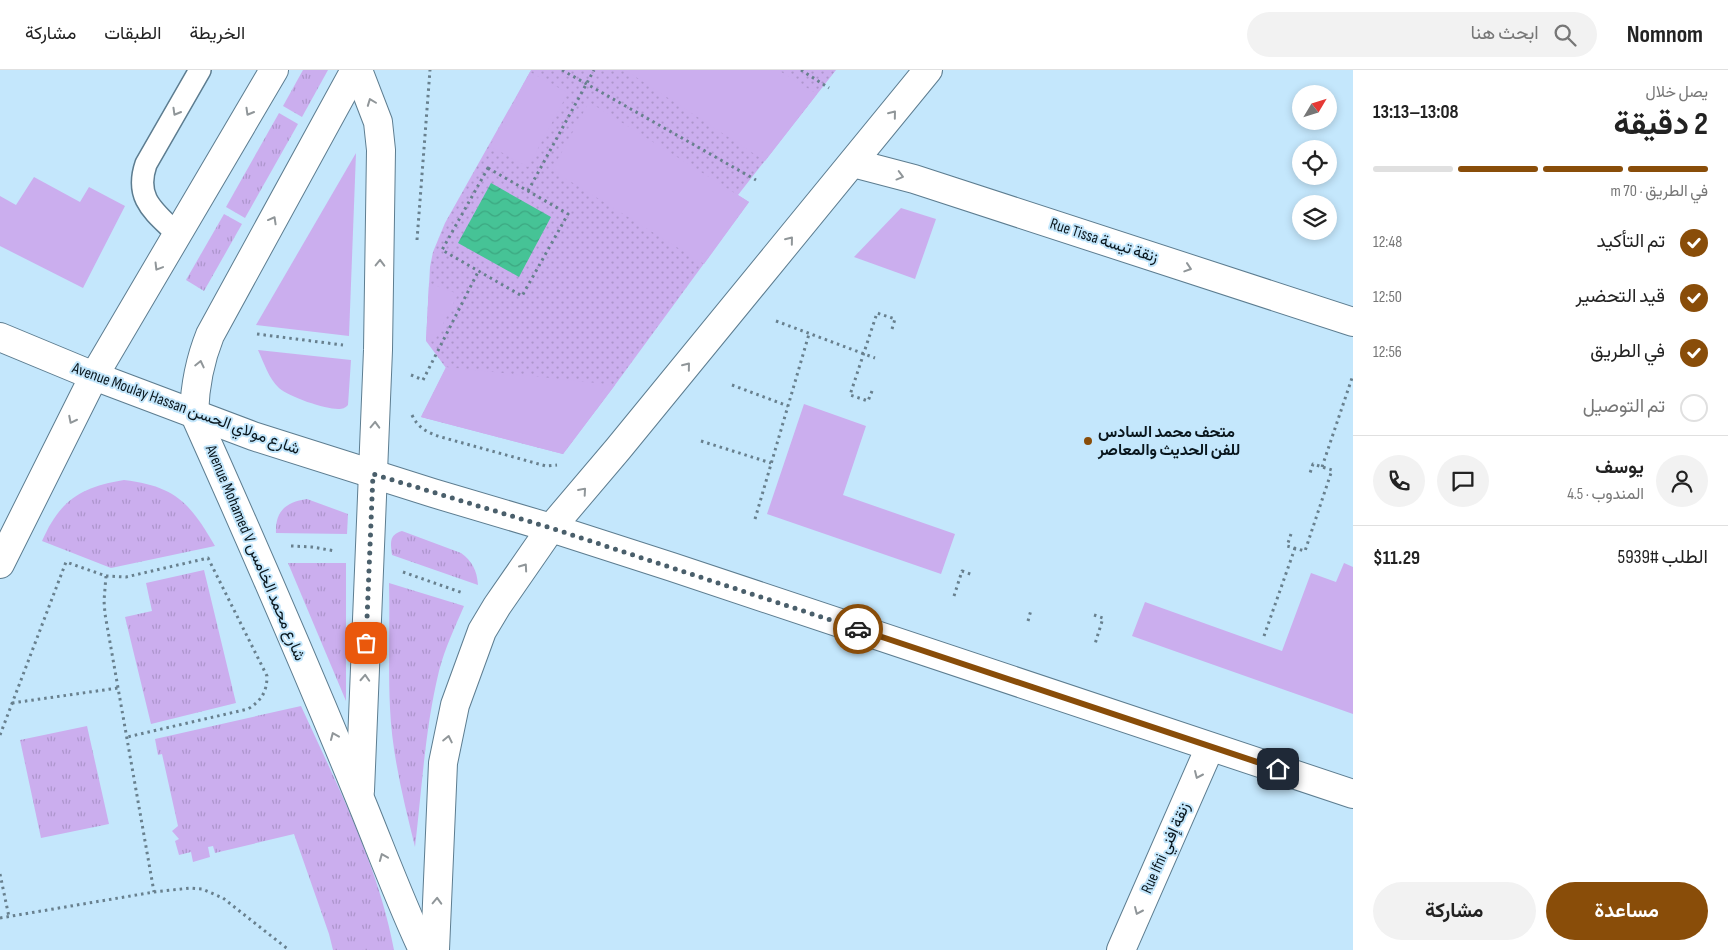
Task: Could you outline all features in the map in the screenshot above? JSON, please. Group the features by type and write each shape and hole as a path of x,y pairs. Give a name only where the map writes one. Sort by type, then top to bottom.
{"main road":[{"path":"0,564 94,376 274,70"},
{"name":"Avenue Mohamed V شارع محمد الخامس","path":"356,70 210,334 201,358 195,388 194,413 254,547 360,797 393,883 423,950"},
{"name":"Avenue Mohamed V شارع محمد الخامس","path":"356,70 378,122 381,150 378,350 360,797"},
{"path":"435,950 443,762 455,705 482,631 551,528 618,449 928,70"},
{"name":"Rue Tissa زنقة تيسة","path":"853,163 914,179 1353,322"},
{"name":"Avenue Moulay Hassan شارع مولاي الحسن","path":"0,338 253,436 551,528 1353,794"},
{"name":"Rue Ifni زنقة إفني","path":"1121,950 1210,747"}],"lane":[{"path":"177,234 146,201 143,192 143,173 146,164 200,70"}],"path":[{"path":"417,247 430,70"},
{"path":"562,70 756,180"},
{"path":"528,191 594,70"},
{"path":"801,70 829,88"},
{"path":"488,168 528,191 568,214 522,296 442,250 488,168"},
{"path":"408,374 423,380 478,272"},
{"path":"872,392 868,401 850,395 877,313 895,319 892,329"},
{"path":"776,320 875,358"},
{"path":"257,334 346,346"},
{"path":"755,518 810,334"},
{"path":"408,382 409,367"},
{"path":"1322,467 1353,375"},
{"path":"732,384 788,406"},
{"path":"411,414 426,432 441,437 546,466 561,463"},
{"path":"701,441 771,464"},
{"path":"1291,534 1287,546 1305,552 1332,470 1313,464 1310,474"},
{"path":"289,546 312,547 343,552"},
{"path":"1264,636 1295,548"},
{"path":"0,735 66,562 106,576 126,577 208,558 267,676 264,694 258,703 248,710 127,737"},
{"path":"396,570 466,594"},
{"path":"954,596 962,571 974,575"},
{"path":"106,576 105,614 154,892"},
{"path":"1028,621 1030,610"},
{"path":"1094,615 1103,618 1095,644"},
{"path":"12,702 118,688"},
{"path":"0,874 9,917"},
{"path":"0,918 154,892 190,888 202,889 223,898 289,950"}],"green space":[{"path":"303,70 328,70 302,117 283,106"},
{"path":"531,70 836,70 738,195 749,202 563,454 421,417 446,368 426,341 430,267 433,252 445,223"},
{"path":"625,70 778,70 817,94 765,161"},
{"path":"530,72 568,93 528,167 490,146"},
{"path":"589,102 749,202 704,264 552,170"},
{"path":"279,113 298,124 245,218 226,207"},
{"path":"356,153 349,336 256,325"},
{"path":"34,177 80,202 89,187 125,206 83,288 0,246 0,196 16,205"},
{"path":"901,208 936,219 915,279 854,257"},
{"path":"224,214 242,224 204,291 186,280"},
{"path":"429,283 458,294 435,340 426,341"},
{"path":"258,350 351,360 348,405 340,409 325,407 299,399 279,388 272,380"},
{"path":"446,367 615,385 563,454 421,417"},
{"path":"804,404 866,426 843,495 955,534 941,574 767,514"},
{"path":"124,480 156,487 169,492 179,499 197,518 215,546 111,568 42,541 56,515 74,498 96,487"},
{"path":"307,499 348,514 347,534 276,533 277,519 283,509 293,502"},
{"path":"402,531 461,553 473,566 478,585 392,555 392,537"},
{"path":"288,563 346,563 346,701"},
{"path":"1344,563 1353,567 1353,714 1132,636 1145,602 1282,651 1311,573 1336,582"},
{"path":"204,570 236,703 151,724 125,617 152,611 146,583"},
{"path":"389,583 464,606 444,654 434,693 427,736 415,847 399,778 391,726"},
{"path":"301,706 342,795 367,856 387,918 394,950 333,950 294,834 215,853 213,846 208,847 210,857 193,862 191,852 179,855 175,841 179,839 172,831 178,826 162,754 158,755 155,739"},
{"path":"87,726 109,824 41,838 20,740"}],"water":[{"path":"491,183 551,217 519,277 458,243"}],"way so far":[{"path":"366,643 373,474 551,528 858,629"}],"place":[{"name":"متحف محمد السادس للفن الحديث والمعاصر","path":"1088,441"}],"route":[{"path":"858,629 1278,769"}]}
